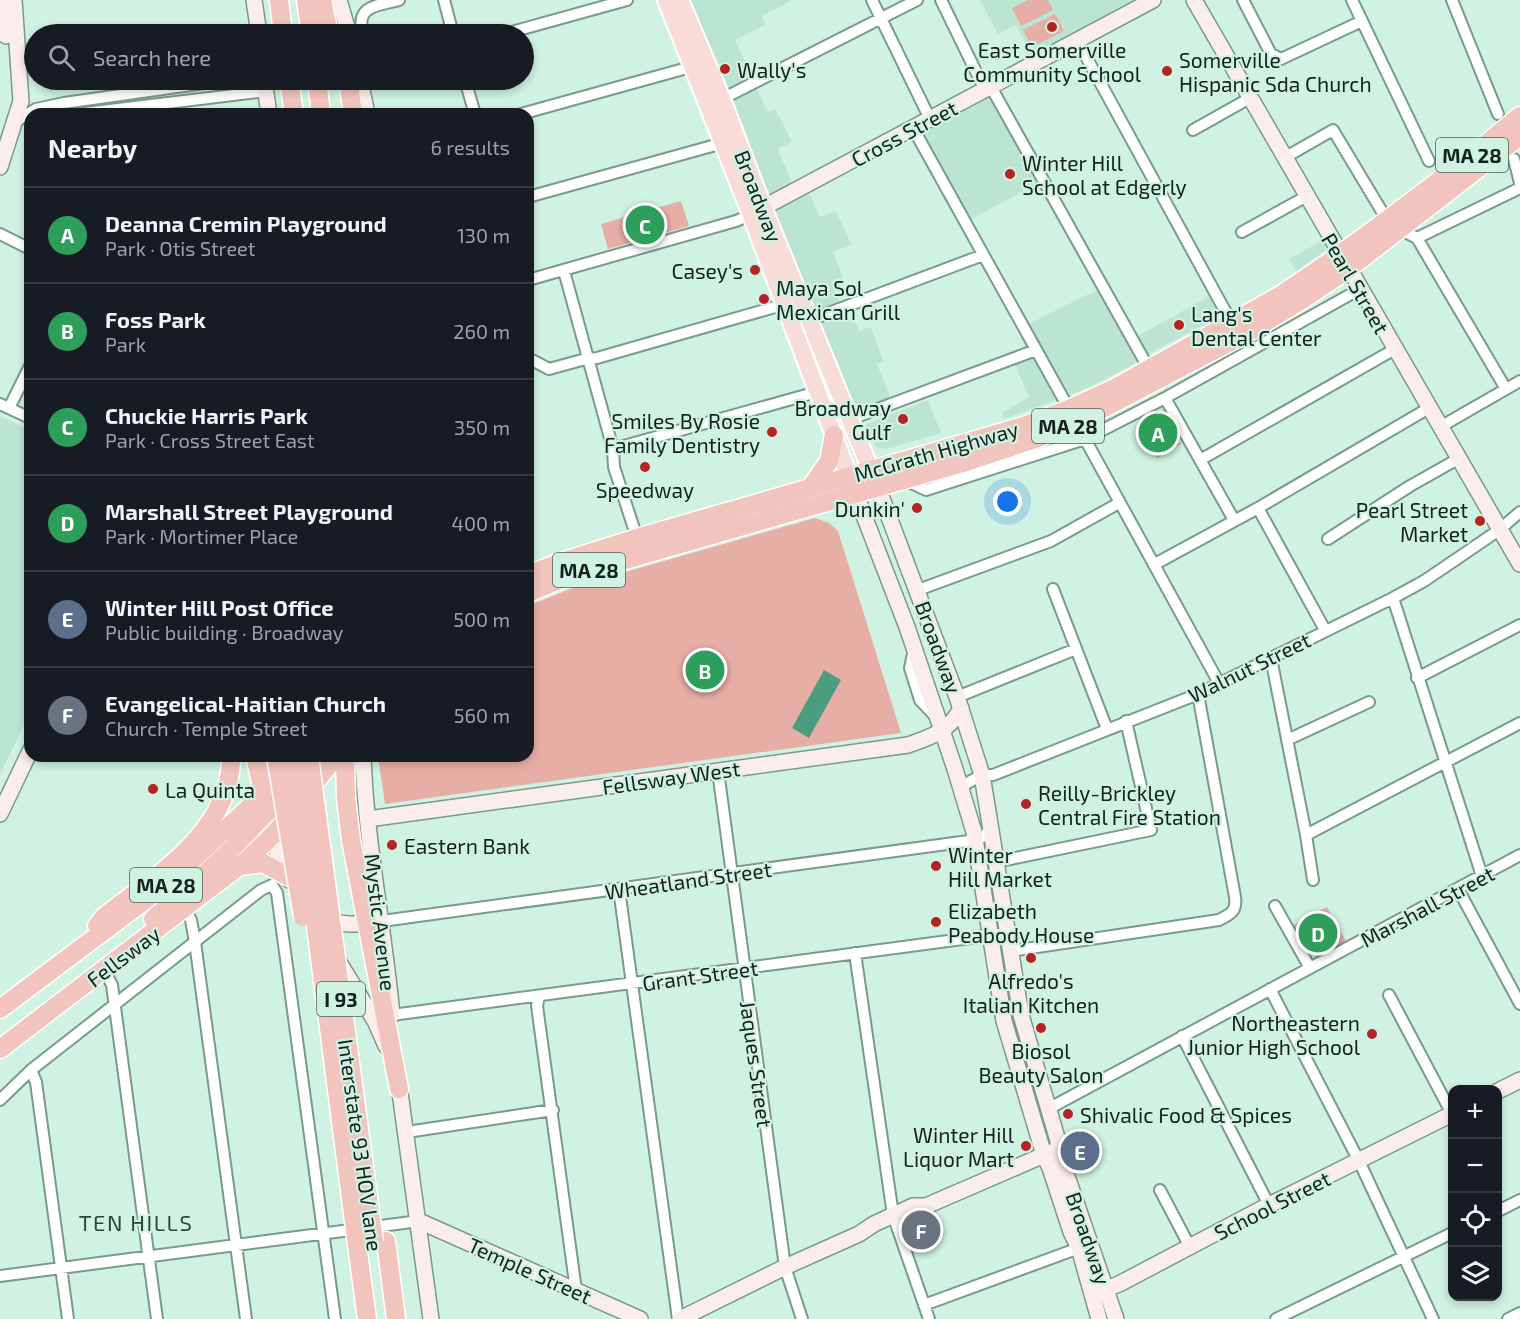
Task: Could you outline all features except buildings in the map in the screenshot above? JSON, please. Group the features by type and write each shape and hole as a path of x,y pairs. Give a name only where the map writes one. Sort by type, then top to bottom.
{"highway":[{"path":"279,0 282,24"},
{"path":"296,0 300,24"},
{"path":"306,0 310,24"},
{"path":"322,0 327,24"},
{"path":"334,0 338,24"},
{"path":"290,90 293,108"},
{"path":"307,90 310,108"},
{"path":"318,90 320,108"},
{"path":"338,90 341,108"},
{"path":"349,90 352,108"},
{"name":"McGrath Highway","path":"534,591 573,575 996,453 1064,427 1111,405 1253,329 1305,298 1344,262 1393,224 1520,116"},
{"name":"McGrath Highway","path":"1393,224 1520,136"},
{"name":"McGrath Highway","path":"534,573 637,538 1011,430 1069,409 1149,369 1233,323 1287,290 1344,262"},
{"path":"811,487 829,462 834,435"},
{"path":"534,562 576,557"},
{"path":"68,959 104,917 177,858 210,823 225,793 231,762"},
{"path":"256,762 262,806"},
{"path":"277,762 309,952 327,1016"},
{"name":"I 93","path":"295,762 327,1016 372,1243 396,1319"},
{"path":"104,970 141,930 237,845 262,806 312,762"},
{"name":"MA 28","path":"272,836 315,762"},
{"name":"I 93","path":"320,762 372,1243 367,1319"},
{"path":"345,762 348,817 374,922 399,1089"},
{"name":"Fellsway","path":"4,1005 169,882 262,806"},
{"name":"Fellsway","path":"0,1049 185,909 272,836"},
{"path":"239,866 263,863 279,880"},
{"name":"Interstate 93 HOV lane","path":"372,1243 384,1319"}],"main road":[{"name":"Broadway","path":"666,0 700,64 722,99 784,304 856,495"},
{"name":"Broadway","path":"680,0 723,143 810,320 878,488"}],"street":[{"path":"3,0 10,106 22,121"},
{"path":"0,167 22,121 14,0"},
{"path":"254,0 258,24"},
{"path":"339,0 345,24"},
{"path":"361,24 360,18 369,8 399,0"},
{"path":"444,0 450,24"},
{"path":"534,26 627,0"},
{"path":"872,0 930,119"},
{"path":"722,99 917,0"},
{"path":"940,0 1149,369"},
{"name":"Cross Street","path":"757,211 1153,0"},
{"name":"Pearl Street","path":"1194,0 1520,564"},
{"path":"1243,0 1271,54 1277,57 1283,58 1362,21"},
{"path":"1352,0 1429,161"},
{"path":"1452,0 1498,114"},
{"path":"1077,40 1233,323"},
{"path":"534,110 700,64"},
{"path":"40,108 71,101 152,90"},
{"path":"155,108 241,90"},
{"path":"266,90 268,108"},
{"path":"362,90 366,108"},
{"path":"468,90 473,108"},
{"path":"1194,130 1250,98"},
{"path":"0,127 22,121"},
{"path":"914,128 1069,409"},
{"path":"1284,158 1333,130 1393,224 1417,238 1506,389"},
{"path":"534,195 723,143"},
{"path":"1514,159 1520,183"},
{"path":"1417,238 1520,188"},
{"path":"1242,232 1307,196"},
{"path":"534,278 736,221 757,211"},
{"path":"0,234 24,246"},
{"path":"810,320 983,255"},
{"path":"564,271 613,448 614,467 637,538 652,552"},
{"path":"905,480 928,490 1084,439 1165,398 1360,289"},
{"path":"534,361 549,369 800,298"},
{"path":"1200,460 1395,349"},
{"path":"851,419 1036,350"},
{"path":"24,375 4,406 24,415"},
{"path":"1440,427 1520,381"},
{"path":"613,448 818,392"},
{"path":"1165,398 1234,520"},
{"path":"1155,564 1258,508 1429,408"},
{"path":"1064,427 1084,439 1219,683"},
{"path":"1328,539 1410,486 1458,459"},
{"name":"Broadway","path":"878,488 959,702 982,775 1021,1015 1058,1141 1051,1152 1050,1168 1078,1248 1099,1292 1116,1319"},
{"name":"Broadway","path":"856,495 894,590 976,840 1000,1000 1012,1051 1051,1152 1099,1292 1099,1319"},
{"path":"918,590 1051,542 1119,503"},
{"path":"1258,508 1325,630"},
{"name":"Walnut Street","path":"960,787 982,775 993,775 1198,694 1424,581 1499,530 1520,512"},
{"path":"1053,589 1107,729"},
{"path":"1393,598 1482,876"},
{"path":"1417,678 1520,625"},
{"path":"940,726 954,721 959,702 1077,648"},
{"path":"1271,658 1313,880"},
{"path":"1011,951 1219,920 1233,912 1236,906 1235,897 1198,694"},
{"path":"1287,740 1370,702"},
{"path":"996,862 1151,830 1126,721"},
{"path":"1306,835 1520,723"},
{"name":"Fellsway West","path":"368,819 908,745 940,726"},
{"path":"0,814 25,762"},
{"name":"Mystic Avenue","path":"261,762 262,806 277,856 279,880 304,906 375,1021 386,1045 399,1089"},
{"name":"Mystic Avenue","path":"363,762 374,922 392,1016 399,1089 407,1132 431,1319"},
{"name":"Jaques Street","path":"718,771 730,874 785,1267 802,1319"},
{"name":"Wheatland Street","path":"374,922 976,840 991,829"},
{"name":"Marshall Street","path":"1048,1109 1482,876 1519,859"},
{"path":"0,1100 31,1070 261,890 279,880"},
{"path":"279,880 277,893 335,1319"},
{"path":"619,889 679,1319 785,1267 860,1234 877,1231 894,1219 919,1213 926,1206 1051,1152"},
{"path":"1458,889 1520,1004"},
{"path":"984,896 1001,894"},
{"path":"304,906 333,922 349,924 374,922"},
{"path":"1275,906 1310,968"},
{"path":"185,909 190,918 195,942 246,1319"},
{"name":"Grant Street","path":"392,1016 1008,933"},
{"path":"855,953 894,1219 929,1319"},
{"path":"104,970 112,985 115,1004 157,1319"},
{"path":"1270,989 1359,1161 1433,1319"},
{"path":"1389,995 1448,1106"},
{"path":"538,996 537,1006 576,1290"},
{"path":"1182,1036 1269,1205"},
{"path":"1012,1051 1025,1068 1037,1100 1048,1109"},
{"path":"31,1070 36,1082 68,1319"},
{"path":"1502,1089 1520,1080"},
{"path":"407,1132 553,1110"},
{"name":"School Street","path":"1099,1292 1448,1116"},
{"path":"1160,1190 1190,1247"},
{"path":"1502,1209 1520,1200"},
{"path":"0,1276 419,1221"},
{"name":"Temple Street","path":"419,1221 640,1319"},
{"path":"1276,1319 1448,1235"},
{"path":"924,1305 1078,1248"},
{"path":"1508,1319 1520,1313"}],"shaded area":[{"path":"687,0 791,1 762,16 765,25 735,40 752,77 727,89"},
{"name":"East Somerville Community School","path":"980,0 1139,0 1032,57 1016,25 998,34"},
{"path":"1028,0 1048,0 1053,10 1021,26 1012,8"},
{"path":"1055,14 1064,31 1032,47 1023,30"},
{"path":"756,88 768,112 775,109 792,142 778,149 792,184 771,195 765,192 732,103 734,99"},
{"path":"988,96 1038,183 970,220 922,131"},
{"path":"808,191 820,217 836,211 851,244 833,252 843,278 832,283 841,305 814,314 778,221 774,218 773,210"},
{"path":"681,201 689,226 608,249 601,224"},
{"path":"1324,240 1327,245 1326,250 1296,271 1289,259"},
{"path":"1097,290 1136,360 1134,364 1068,396 1065,395 1027,325"},
{"path":"1210,296 1220,312 1218,317 1146,355 1136,337"},
{"path":"849,308 859,331 871,327 883,361 877,364 891,399 860,411 855,409 818,324 819,321"},
{"path":"1033,357 1051,391 1056,394 1056,400 1004,419 1002,413 1029,397 1014,363"},
{"path":"928,400 941,433 886,449 876,447 866,424"},
{"path":"1158,414 1165,427 1170,425 1181,444 1157,458 1138,425"},
{"path":"0,416 24,427 24,725 0,775"},
{"path":"815,518 829,523 838,531 901,733 385,804 379,762 534,762 534,604 580,585"},
{"path":"824,670 841,680 809,738 792,728"},
{"path":"1327,907 1346,941 1320,956 1311,949 1304,952 1292,926"}],"place":[{"name":"East Somerville Community School","path":"1052,27"},
{"name":"Wally's","path":"725,69"},
{"name":"Somerville Hispanic Sda Church","path":"1167,71"},
{"name":"Winter Hill School at Edgerly","path":"1010,174"},
{"name":"Chuckie Harris Park","path":"645,225"},
{"name":"Casey's","path":"755,270"},
{"name":"Maya Sol Mexican Grill","path":"764,299"},
{"name":"Lang's Dental Center","path":"1179,325"},
{"name":"Broadway Gulf","path":"903,419"},
{"name":"Smiles By Rosie Family Dentistry","path":"772,432"},
{"name":"Deanna Cremin Playground","path":"1158,433"},
{"name":"Speedway","path":"645,467"},
{"name":"Dunkin'","path":"917,508"},
{"name":"Pearl Street Market","path":"1480,521"},
{"name":"Foss Park","path":"705,670"},
{"name":"La Quinta","path":"153,789"},
{"name":"Reilly-Brickley Central Fire Station","path":"1026,804"},
{"name":"Eastern Bank","path":"392,845"},
{"name":"Winter Hill Market","path":"936,866"},
{"name":"Elizabeth Peabody House","path":"936,922"},
{"name":"Marshall Street Playground","path":"1318,933"},
{"name":"Alfredo's Italian Kitchen","path":"1031,958"},
{"name":"Biosol Beauty Salon","path":"1041,1028"},
{"name":"Northeastern Junior High School","path":"1372,1034"},
{"name":"Shivalic Food & Spices","path":"1068,1114"},
{"name":"Winter Hill Liquor Mart","path":"1026,1146"},
{"name":"Winter Hill Post Office","path":"1080,1151"},
{"name":"Evangelical-Haitian Church","path":"921,1230"}],"district":[{"name":"TEN HILLS","path":"136,1222"}]}
